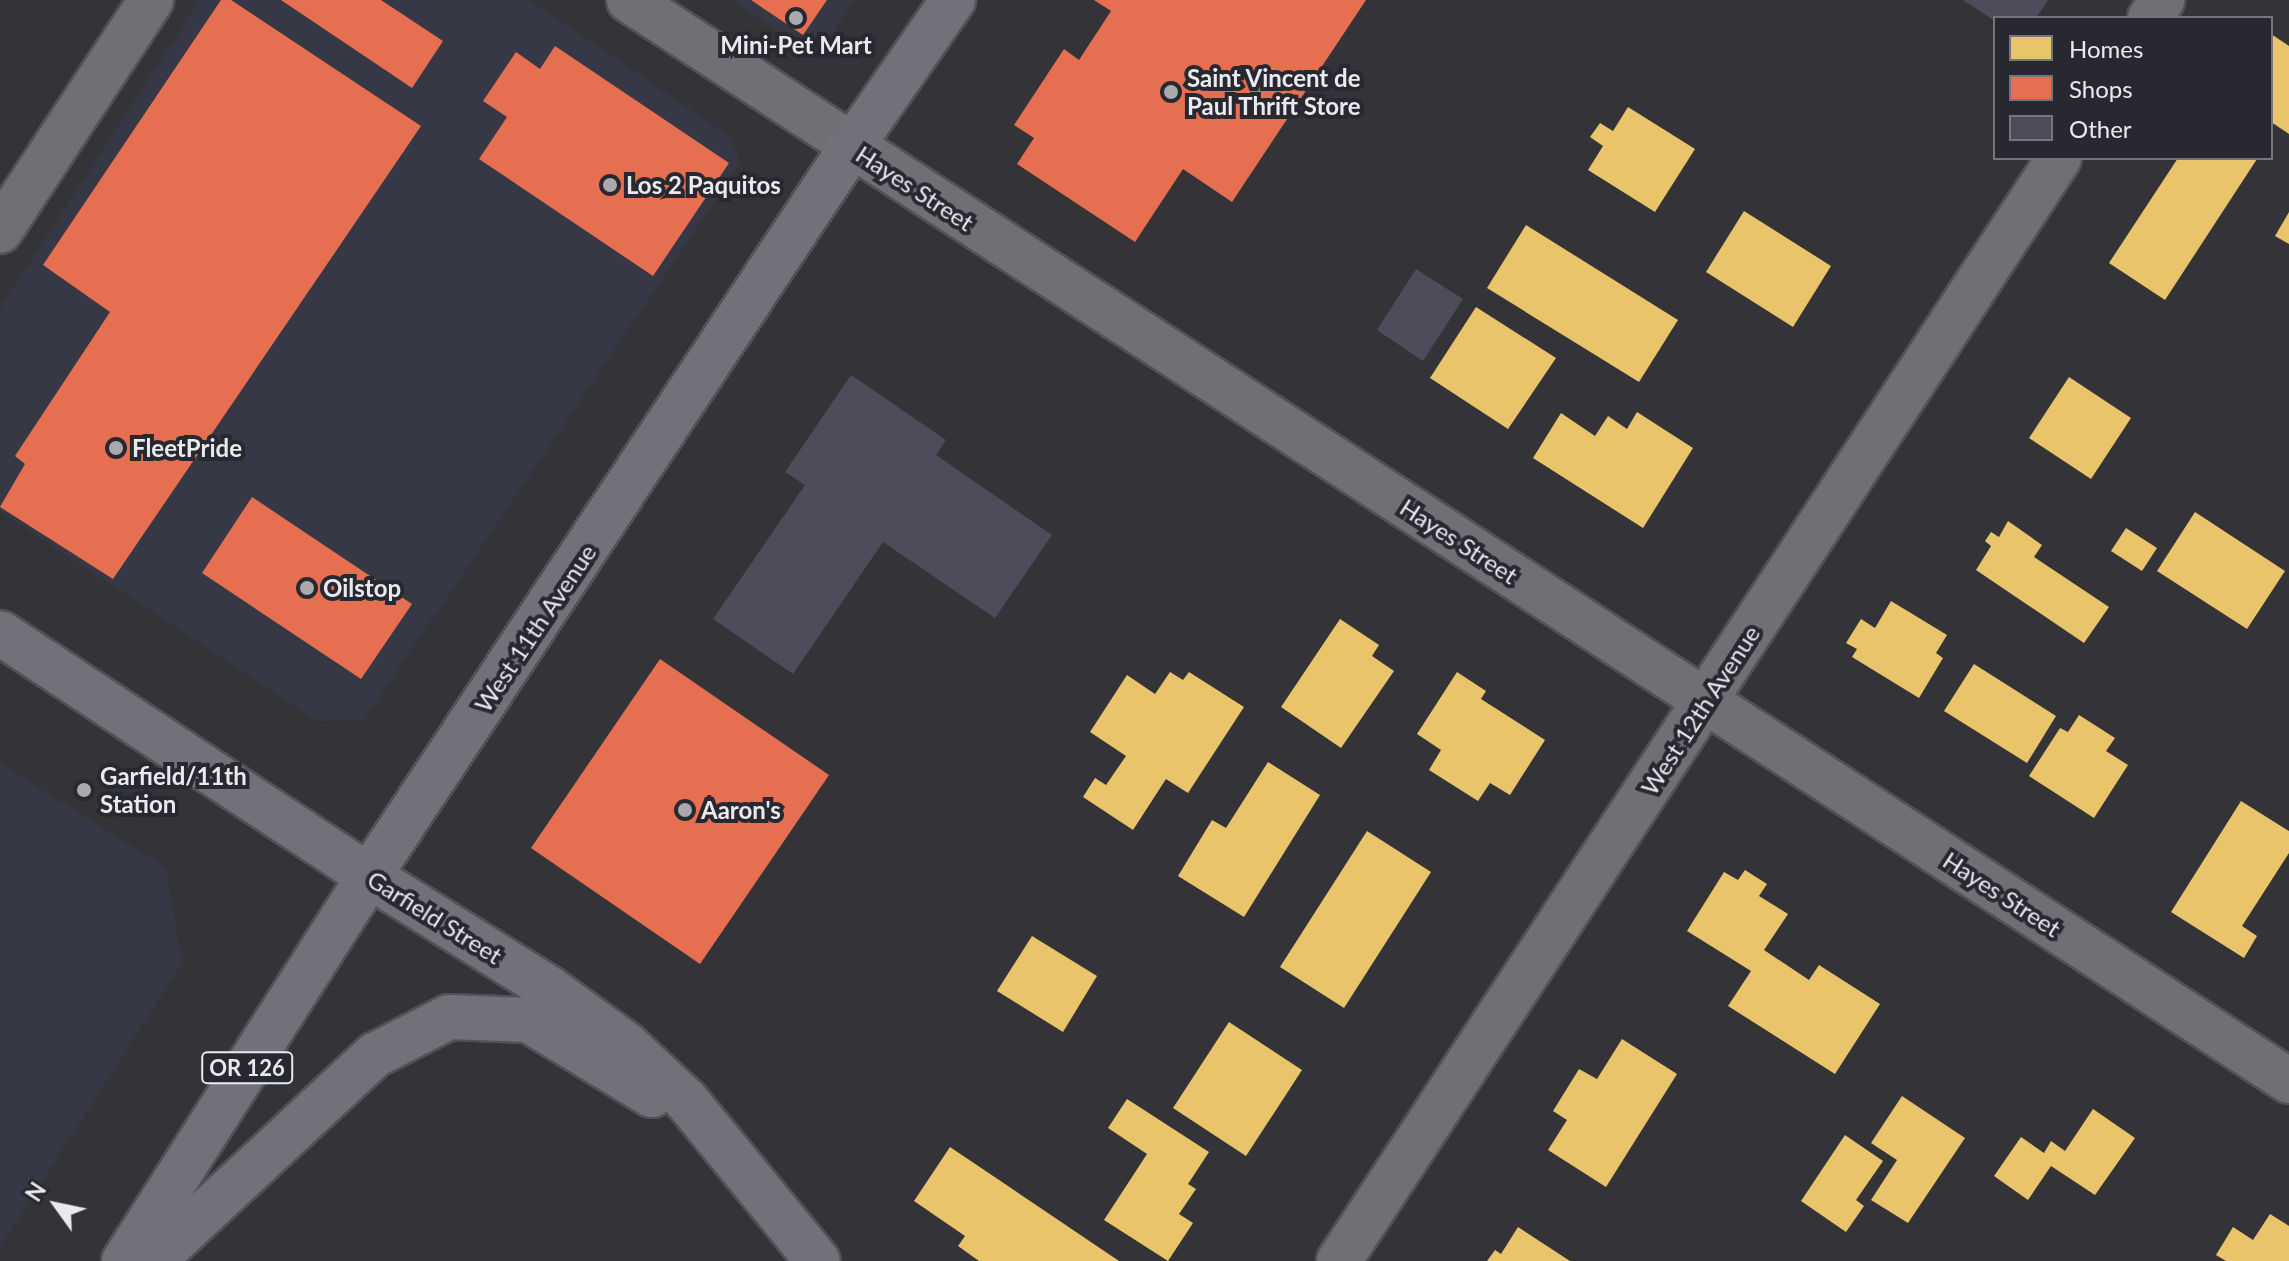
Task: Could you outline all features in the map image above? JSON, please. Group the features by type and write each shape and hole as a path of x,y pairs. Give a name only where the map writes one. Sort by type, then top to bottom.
{"main road":[{"name":"West 11th Avenue","path":"124,1261 369,876 852,146 953,0"},
{"name":"Garfield Street","path":"0,633 369,876 550,989 627,1045 686,1100 818,1261"},
{"path":"153,1261 375,1055 449,1017 528,1020 713,1132"}],"street":[{"path":"0,231 151,0"},
{"name":"Hayes Street","path":"629,0 2289,1081"},
{"name":"West 12th Avenue","path":"1339,1261 2058,160"}],"shaded area":[{"path":"200,0 529,0 729,136 741,162 364,720 318,721 0,511 0,309"},
{"path":"731,0 854,0 833,32 816,45 800,45"},
{"path":"0,763 166,868 182,963 0,1247"}],"building: Homes":[{"path":"2273,35 2289,46 2289,134 2273,123"},
{"path":"1628,107 1695,149 1655,212 1588,170 1603,146 1590,137 1600,123 1613,131"},
{"path":"2177,160 2256,160 2165,300 2109,263"},
{"path":"1744,211 1831,266 1793,327 1706,272"},
{"path":"2289,212 2289,244 2275,236"},
{"path":"1526,225 1678,320 1639,382 1487,288"},
{"path":"1476,307 1556,358 1508,429 1430,378"},
{"path":"2069,377 2131,418 2091,479 2029,438"},
{"path":"1637,412 1693,448 1643,528 1533,458 1561,413 1595,436 1608,416 1627,429"},
{"path":"2195,512 2285,571 2247,629 2157,571"},
{"path":"2008,521 2042,545 2034,557 2109,607 2084,643 1976,570 1991,546 1985,541 1991,532 1999,537"},
{"path":"2126,528 2157,548 2142,571 2111,551"},
{"path":"1891,601 1947,635 1936,653 1943,658 1919,698 1852,657 1857,649 1846,643 1861,619 1875,628"},
{"path":"1340,619 1379,645 1372,656 1394,671 1341,748 1281,707"},
{"path":"1974,664 2056,716 2027,763 1944,711"},
{"path":"1170,672 1183,680 1189,672 1244,707 1188,793 1166,779 1133,830 1083,797 1095,778 1106,785 1126,756 1090,732 1127,675 1155,694"},
{"path":"1457,672 1486,691 1481,699 1545,740 1510,795 1490,783 1478,801 1429,770 1441,750 1417,734"},
{"path":"2079,715 2115,738 2106,751 2128,765 2094,818 2029,776 2060,728 2068,732"},
{"path":"1268,762 1320,795 1244,917 1178,876 1212,820 1226,828"},
{"path":"2241,801 2289,831 2289,853 2242,926 2257,936 2244,958 2171,912"},
{"path":"1367,831 1431,872 1344,1008 1280,967"},
{"path":"1745,870 1767,884 1759,896 1788,914 1764,950 1809,980 1819,965 1880,1004 1835,1074 1728,1006 1751,971 1687,931 1724,872 1738,880"},
{"path":"1032,936 1097,976 1063,1032 997,991"},
{"path":"1229,1022 1302,1070 1246,1156 1173,1108"},
{"path":"1622,1039 1677,1074 1606,1187 1548,1150 1567,1120 1553,1111 1579,1069 1597,1079"},
{"path":"1902,1096 1965,1138 1908,1223 1871,1200 1897,1160 1871,1143"},
{"path":"1127,1099 1209,1152 1188,1184 1196,1189 1179,1214 1193,1223 1168,1261 1104,1220 1147,1154 1108,1128"},
{"path":"2093,1109 2135,1138 2095,1195 2051,1166 2028,1200 1994,1176 2021,1137 2044,1153 2051,1141 2065,1151"},
{"path":"1845,1135 1883,1161 1856,1200 1864,1206 1846,1232 1801,1201"},
{"path":"950,1147 1119,1261 979,1261 958,1246 965,1236 914,1201"},
{"path":"2270,1214 2289,1226 2289,1261 2226,1261 2216,1255 2233,1227 2253,1240"},
{"path":"1518,1227 1570,1261 1487,1261 1495,1250 1501,1254"}],"building: Shops":[{"path":"221,0 231,0 421,126 113,579 0,507 25,464 15,456 110,312 43,265"},
{"path":"281,0 381,0 443,41 412,88"},
{"name":"Mini-Pet Mart","path":"751,0 827,0 803,35"},
{"name":"Saint Vincent de Paul Thrift Store","path":"1094,0 1366,0 1232,202 1183,169 1135,242 1017,164 1034,138 1014,125 1064,49 1079,60 1111,11"},
{"path":"555,46 729,163 653,276 479,159 507,117 483,101 516,52 540,69"},
{"name":"Oilstop","path":"252,497 412,604 361,679 202,573"},
{"path":"660,659 829,775 700,964 531,848"}],"building: Other":[{"path":"1963,0 2048,0 2037,16 1993,16 1993,20"},
{"path":"1416,269 1463,299 1423,361 1377,330"},
{"path":"851,375 946,440 936,455 1052,535 995,618 883,542 793,674 713,619 805,485 785,472"}],"place":[{"name":"Mini-Pet Mart","path":"796,18"},
{"name":"Saint Vincent de Paul Thrift Store","path":"1171,92"},
{"name":"Los 2 Paquitos","path":"610,185"},
{"name":"FleetPride","path":"116,448"},
{"name":"Oilstop","path":"307,588"},
{"name":"Garfield/11th Station","path":"84,790"},
{"name":"Aaron's","path":"685,810"}]}
